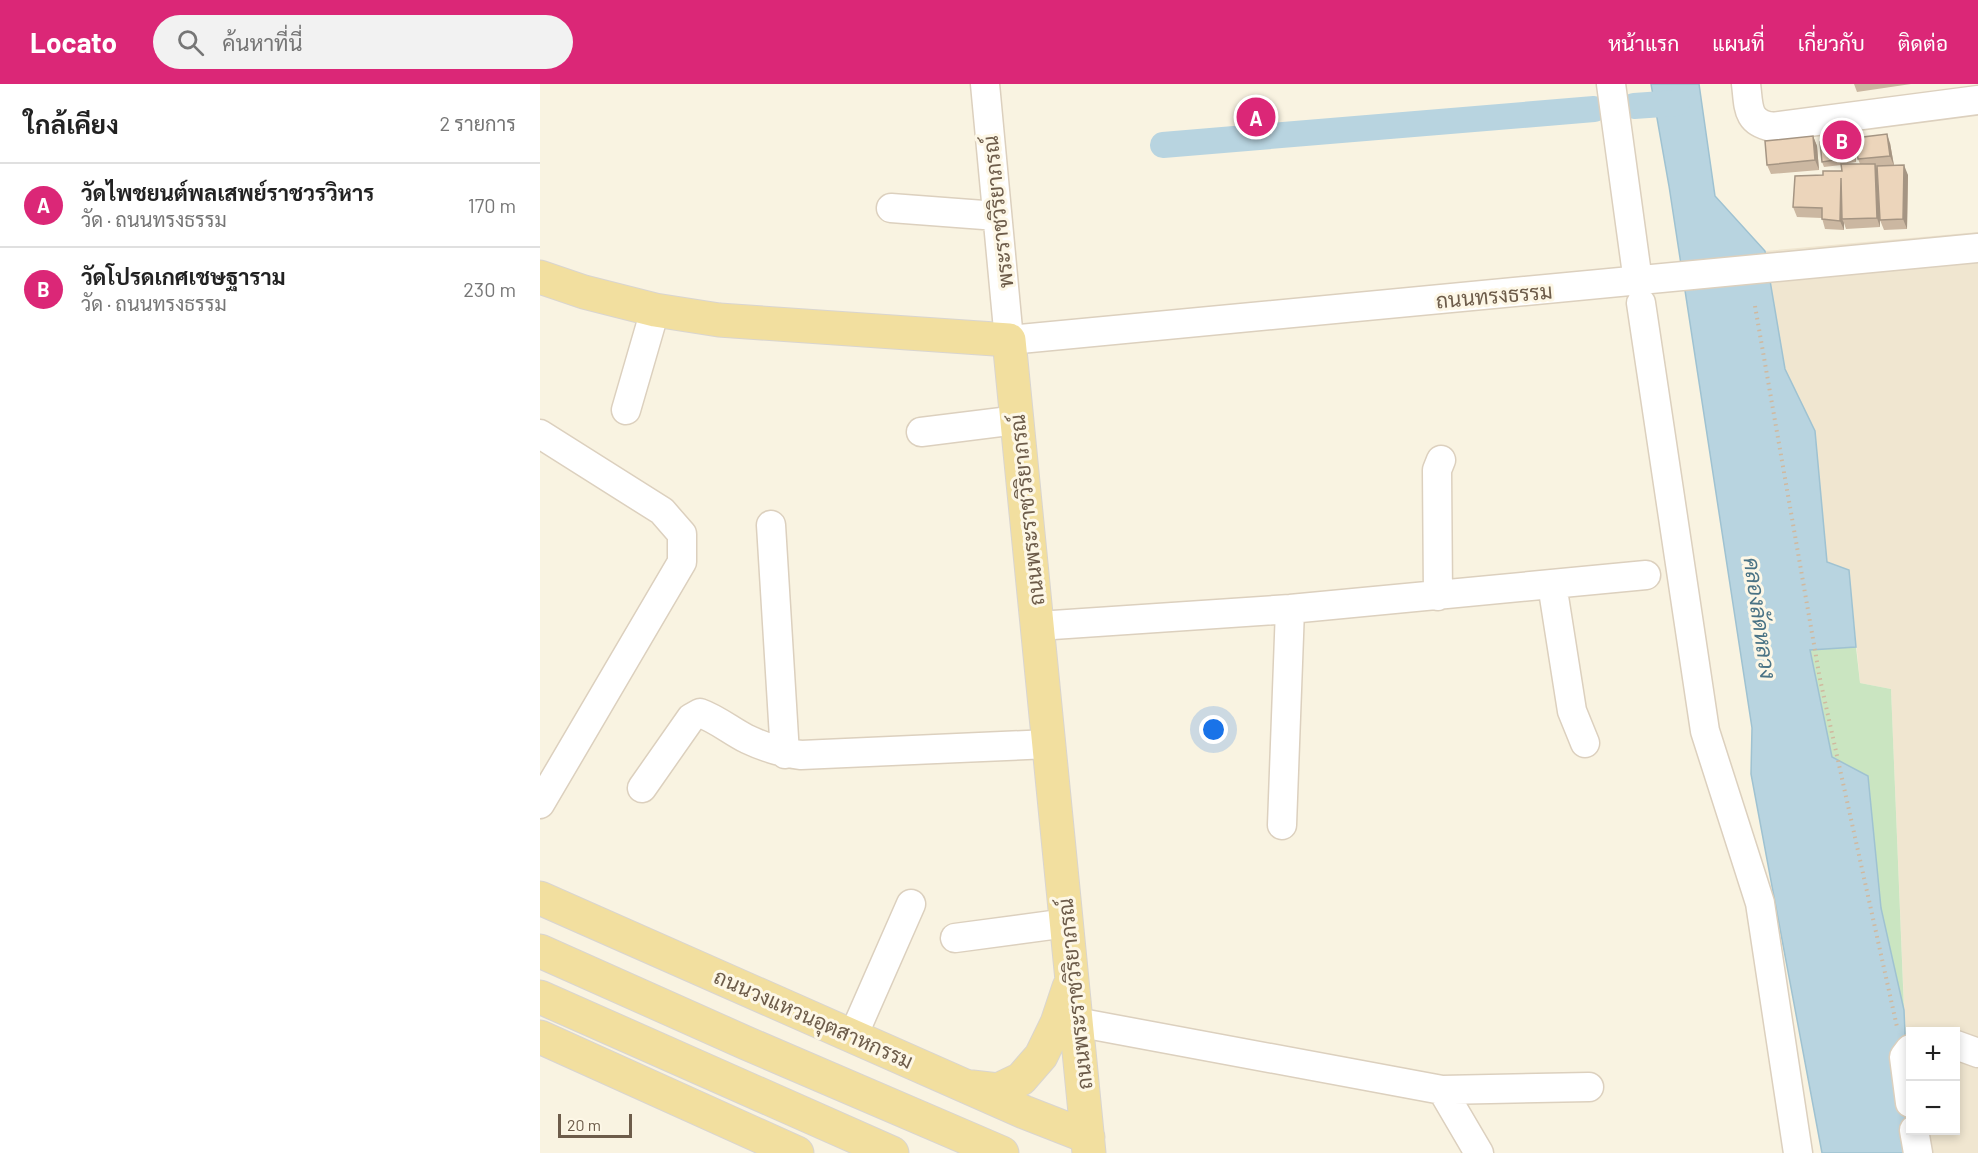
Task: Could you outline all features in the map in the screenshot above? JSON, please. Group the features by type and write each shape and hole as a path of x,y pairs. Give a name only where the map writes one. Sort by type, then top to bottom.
{"main road":[{"path":"540,277 584,292 655,310 719,321 1009,340"},
{"name":"ถนนพระราชวิริยาภรณ์","path":"1009,340 1088,1145"},
{"name":"ถนนวงแหวนอุตสาหกรรม","path":"540,898 972,1087 1088,1145"},
{"path":"540,951 1002,1153"},
{"path":"972,1087 998,1090 1022,1079 1041,1056 1058,1023 1072,978"},
{"path":"540,997 892,1153"},
{"path":"540,1037 797,1153"},
{"path":"1024,1112 1042,1126 1054,1143 1057,1153"}],"street":[{"name":"พระราชวิริยาภรณ์","path":"985,84 1009,340"},
{"path":"1611,84 1705,731 1760,903 1798,1153"},
{"path":"1746,84 1750,114 1759,124 1772,127 1978,102"},
{"path":"891,208 998,216"},
{"name":"ถนนทรงธรรม","path":"1009,340 1641,284 1978,248"},
{"path":"626,410 655,310"},
{"path":"921,432 1018,420"},
{"path":"540,434 662,511 682,534 682,562 670,586 547,776 540,804"},
{"path":"1438,596 1437,470 1441,460"},
{"path":"771,525 785,754"},
{"path":"1038,626 1290,609 1646,576"},
{"path":"1552,584 1572,711 1585,743"},
{"path":"1282,825 1290,609"},
{"path":"642,788 691,718 700,713 746,738 785,754 1049,744"},
{"path":"853,1036 911,904"},
{"path":"956,938 1067,923"},
{"path":"1076,1022 1442,1090 1589,1087"},
{"path":"1960,1046 1978,1053"},
{"path":"1442,1090 1479,1153"},
{"path":"1915,1135 1918,1153"}],"path":[{"path":"1755,306 1820,679 1906,1049"}],"shaded area":[{"path":"1978,232 1978,1153 1910,1153 1909,1135 1960,1135 1960,1027 1906,1027 1906,1055 1891,689 1860,683 1849,570 1827,562 1815,431 1785,369 1765,251"}],"green space":[{"path":"1856,647 1860,683 1891,689 1904,1010 1881,908 1832,758 1810,650"}],"water":[{"name":"คลองลัดหลวง","path":"1651,84 1699,84 1715,196 1765,251 1785,369 1815,431 1827,562 1849,570 1856,647 1810,650 1832,757 1868,776 1881,908 1904,1010 1906,1135 1909,1135 1910,1153 1822,1153 1751,774 1752,728 1669,186"}],"building":[{"path":"1887,134 1890,156 1858,159 1855,138"},
{"path":"1813,136 1815,160 1767,165 1765,141"},
{"path":"1852,138 1854,157 1822,162 1820,142"},
{"path":"1841,164 1875,164 1877,218 1842,219 1841,178 1840,221 1822,219 1822,208 1793,207 1795,176 1823,175 1823,171 1842,171"},
{"path":"1904,165 1903,219 1880,220 1877,166"}],"waterway":[{"path":"1634,106 1677,103"},
{"path":"1163,145 1594,109"}],"place":[{"name":"วัดไพชยนต์พลเสพย์ราชวรวิหาร","path":"1256,117"},
{"name":"วัดโปรดเกศเชษฐาราม","path":"1842,140"}]}
